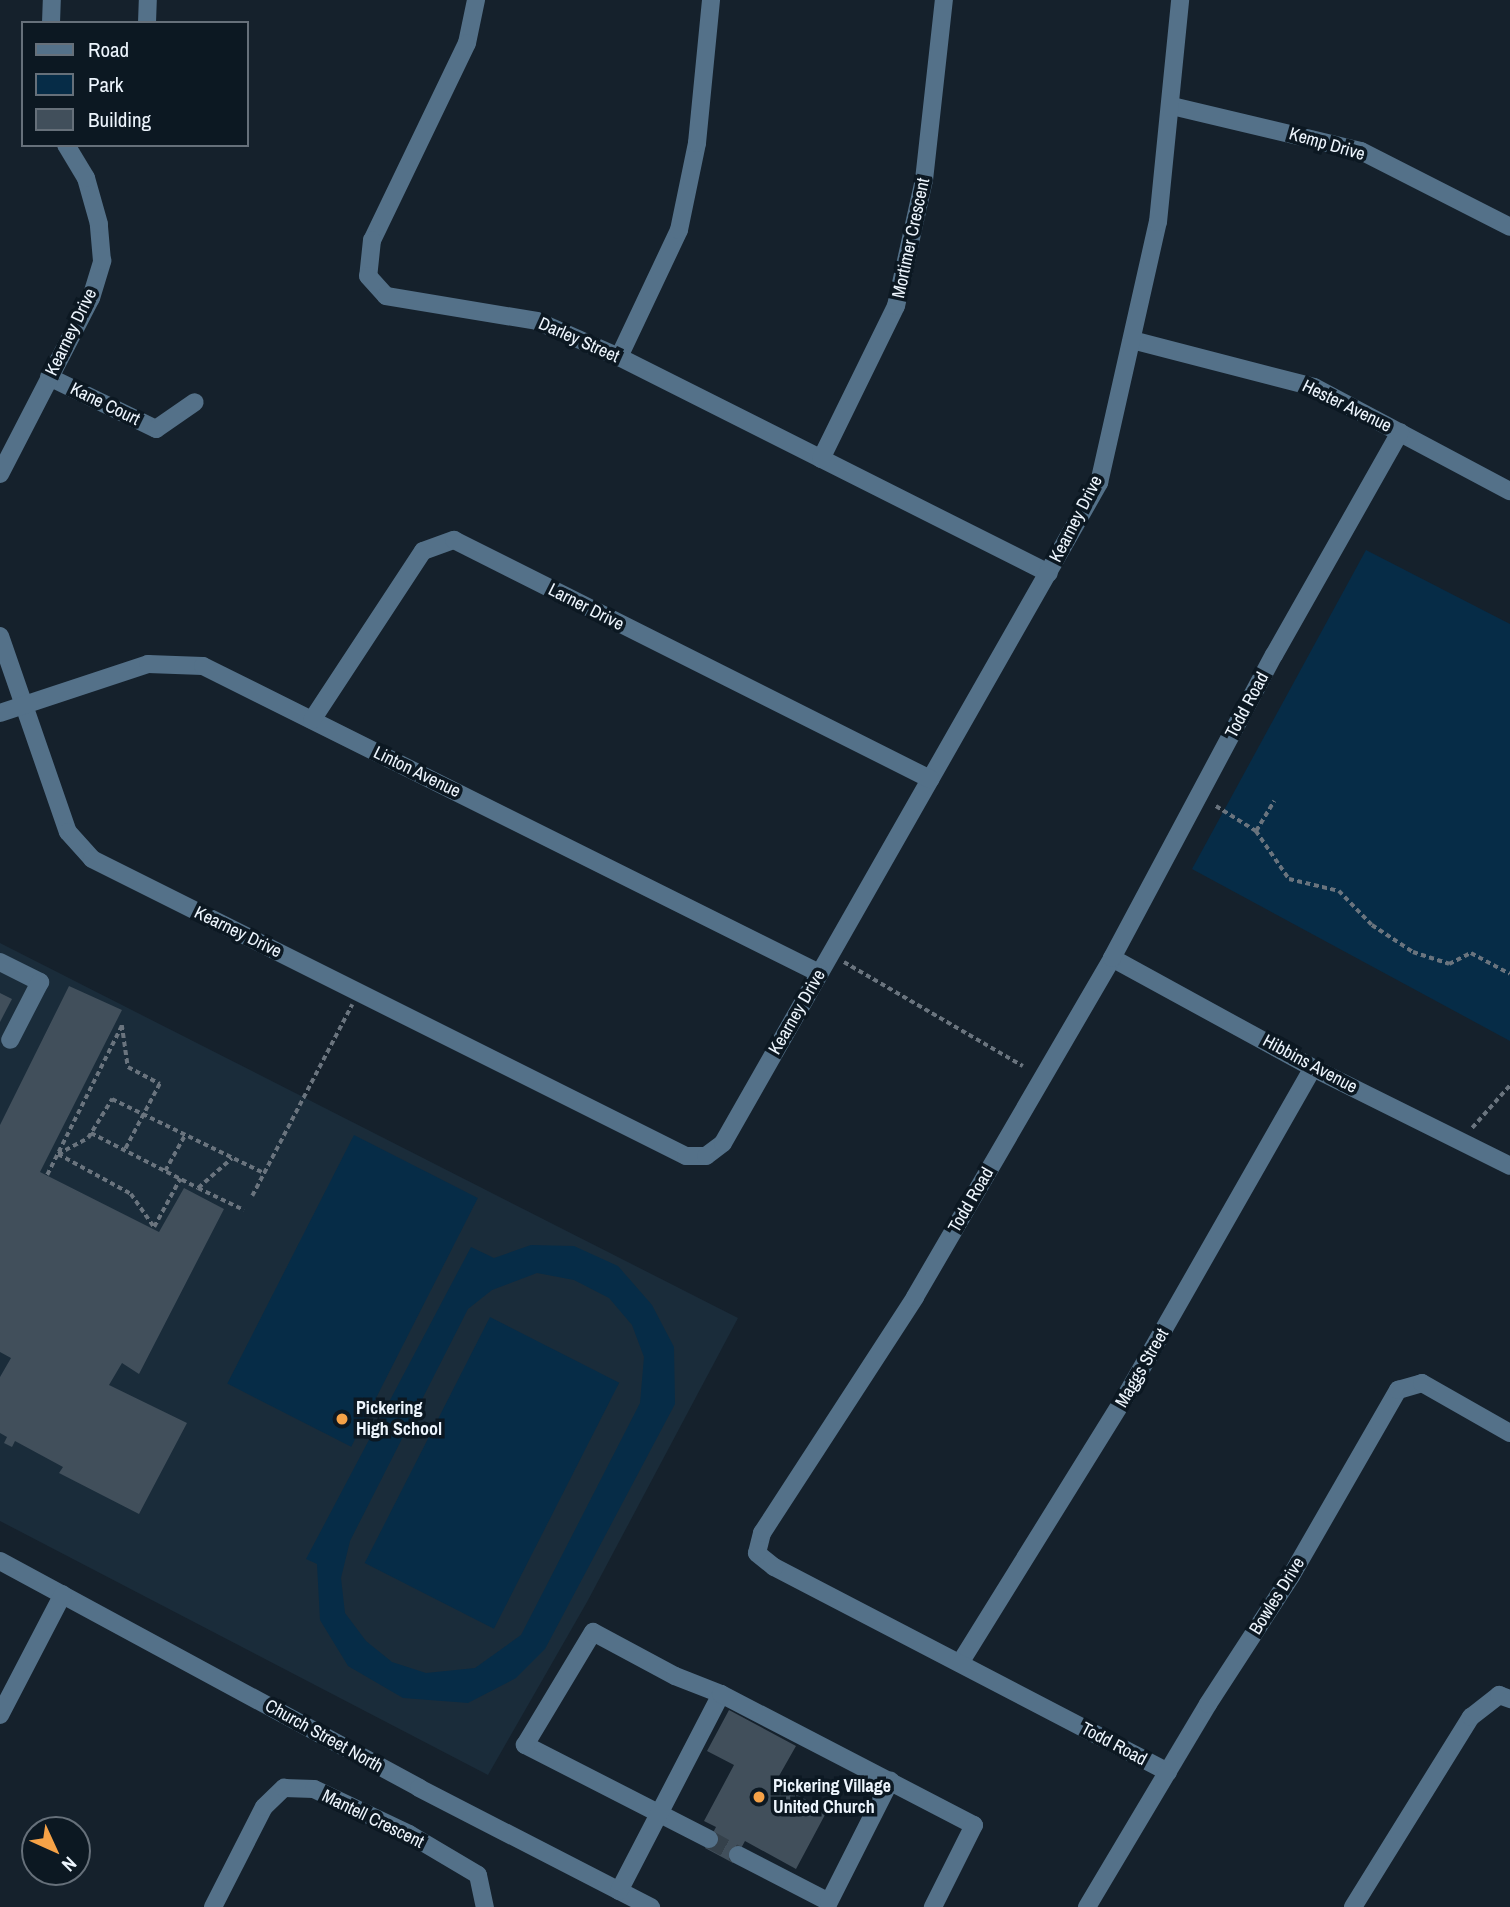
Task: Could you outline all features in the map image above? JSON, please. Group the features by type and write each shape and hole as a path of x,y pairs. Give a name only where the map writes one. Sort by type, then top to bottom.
{"street":[{"path":"51,0 51,21"},
{"path":"147,21 148,0"},
{"name":"Darley Street","path":"476,0 467,43 372,240 368,276 386,296 537,321 619,357 1049,573"},
{"path":"619,357 679,230 697,143 711,0"},
{"name":"Mortimer Crescent","path":"821,459 896,306 924,180 944,0"},
{"name":"Kearney Drive","path":"0,636 68,832 92,859 686,1156 706,1156 723,1143 1098,484 1158,222 1172,106 1180,0"},
{"name":"Kemp Drive","path":"1172,106 1361,151 1510,228"},
{"name":"Kearney Drive","path":"0,474 91,298 102,261 99,224 86,178 67,147"},
{"name":"Hester Avenue","path":"1132,340 1314,387 1510,491"},
{"name":"Kane Court","path":"49,377 156,429 195,402"},
{"name":"Todd Road","path":"1168,1772 774,1567 757,1553 762,1533 915,1297 1112,958 1274,655 1399,432"},
{"name":"Larner Drive","path":"312,720 424,551 454,540 930,779"},
{"name":"Linton Avenue","path":"0,713 148,664 202,666 819,973"},
{"name":"Hibbins Avenue","path":"1112,958 1313,1068 1510,1166"},
{"path":"0,962 40,982 10,1040"},
{"name":"Maggs Street","path":"960,1663 1131,1388 1313,1068"},
{"name":"Bowles Drive","path":"1087,1907 1291,1576 1398,1390 1422,1383 1510,1433"},
{"name":"Church Street North","path":"0,1561 419,1788 651,1907"},
{"path":"0,1715 63,1594"},
{"path":"709,1839 656,1815 525,1745 593,1632 675,1676 721,1694 974,1825 933,1907"},
{"path":"619,1891 721,1694"},
{"path":"1353,1907 1471,1717 1499,1695 1510,1699"},
{"path":"738,1854 831,1905 890,1781"},
{"name":"Mantell Crescent","path":"213,1907 264,1807 284,1788 314,1789 409,1834 478,1875 485,1907"}],"path":[{"path":"1255,831 1274,801"},
{"path":"1216,806 1255,831 1289,879 1339,891 1372,925 1413,952 1449,964 1471,953 1510,974"},
{"path":"830,956 1023,1066"},
{"path":"252,1196 359,992"},
{"path":"47,1175 122,1025 128,1067 160,1084 125,1150"},
{"path":"1463,1142 1510,1085"},
{"path":"58,1154 91,1133 112,1099 264,1173"},
{"path":"91,1133 244,1210"},
{"path":"165,1171 185,1135"},
{"path":"58,1154 131,1194 154,1227 180,1179"},
{"path":"198,1188 232,1158"}],"shaded area":[{"name":"Pickering High School","path":"0,943 738,1318 587,1602 488,1775 0,1521"}],"green space":[{"path":"1366,550 1510,624 1510,1041 1192,869"},
{"path":"354,1135 478,1198 351,1447 227,1384"},
{"path":"531,1245 574,1246 618,1266 652,1305 674,1347 675,1404 545,1649 516,1678 468,1703 403,1698 348,1666 320,1620 317,1564 306,1559 471,1247 494,1258","holes":["537,1273 574,1280 609,1298 632,1325 644,1357 640,1403 521,1635 475,1668 426,1673 392,1662 366,1641 345,1613 341,1578 350,1541 468,1309 492,1290"]},
{"path":"490,1317 619,1383 494,1629 365,1563"}],"building":[{"path":"69,986 122,1010 40,1172 159,1232 184,1188 224,1209 139,1374 122,1363 109,1385 187,1423 139,1514 59,1473 63,1467 15,1441 12,1447 4,1443 7,1437 0,1433 0,1377 11,1358 0,1352 0,1125"},
{"path":"0,993 12,999 0,1022"},
{"name":"Pickering Village United Church","path":"729,1710 796,1746 775,1783 827,1811 796,1869 745,1841 733,1863 705,1848 716,1827 704,1821 734,1765 707,1751"}],"tunnel":[{"path":"709,1839 738,1855"}],"place":[{"name":"Pickering High School","path":"342,1419"},
{"name":"Pickering Village United Church","path":"759,1797"}]}
